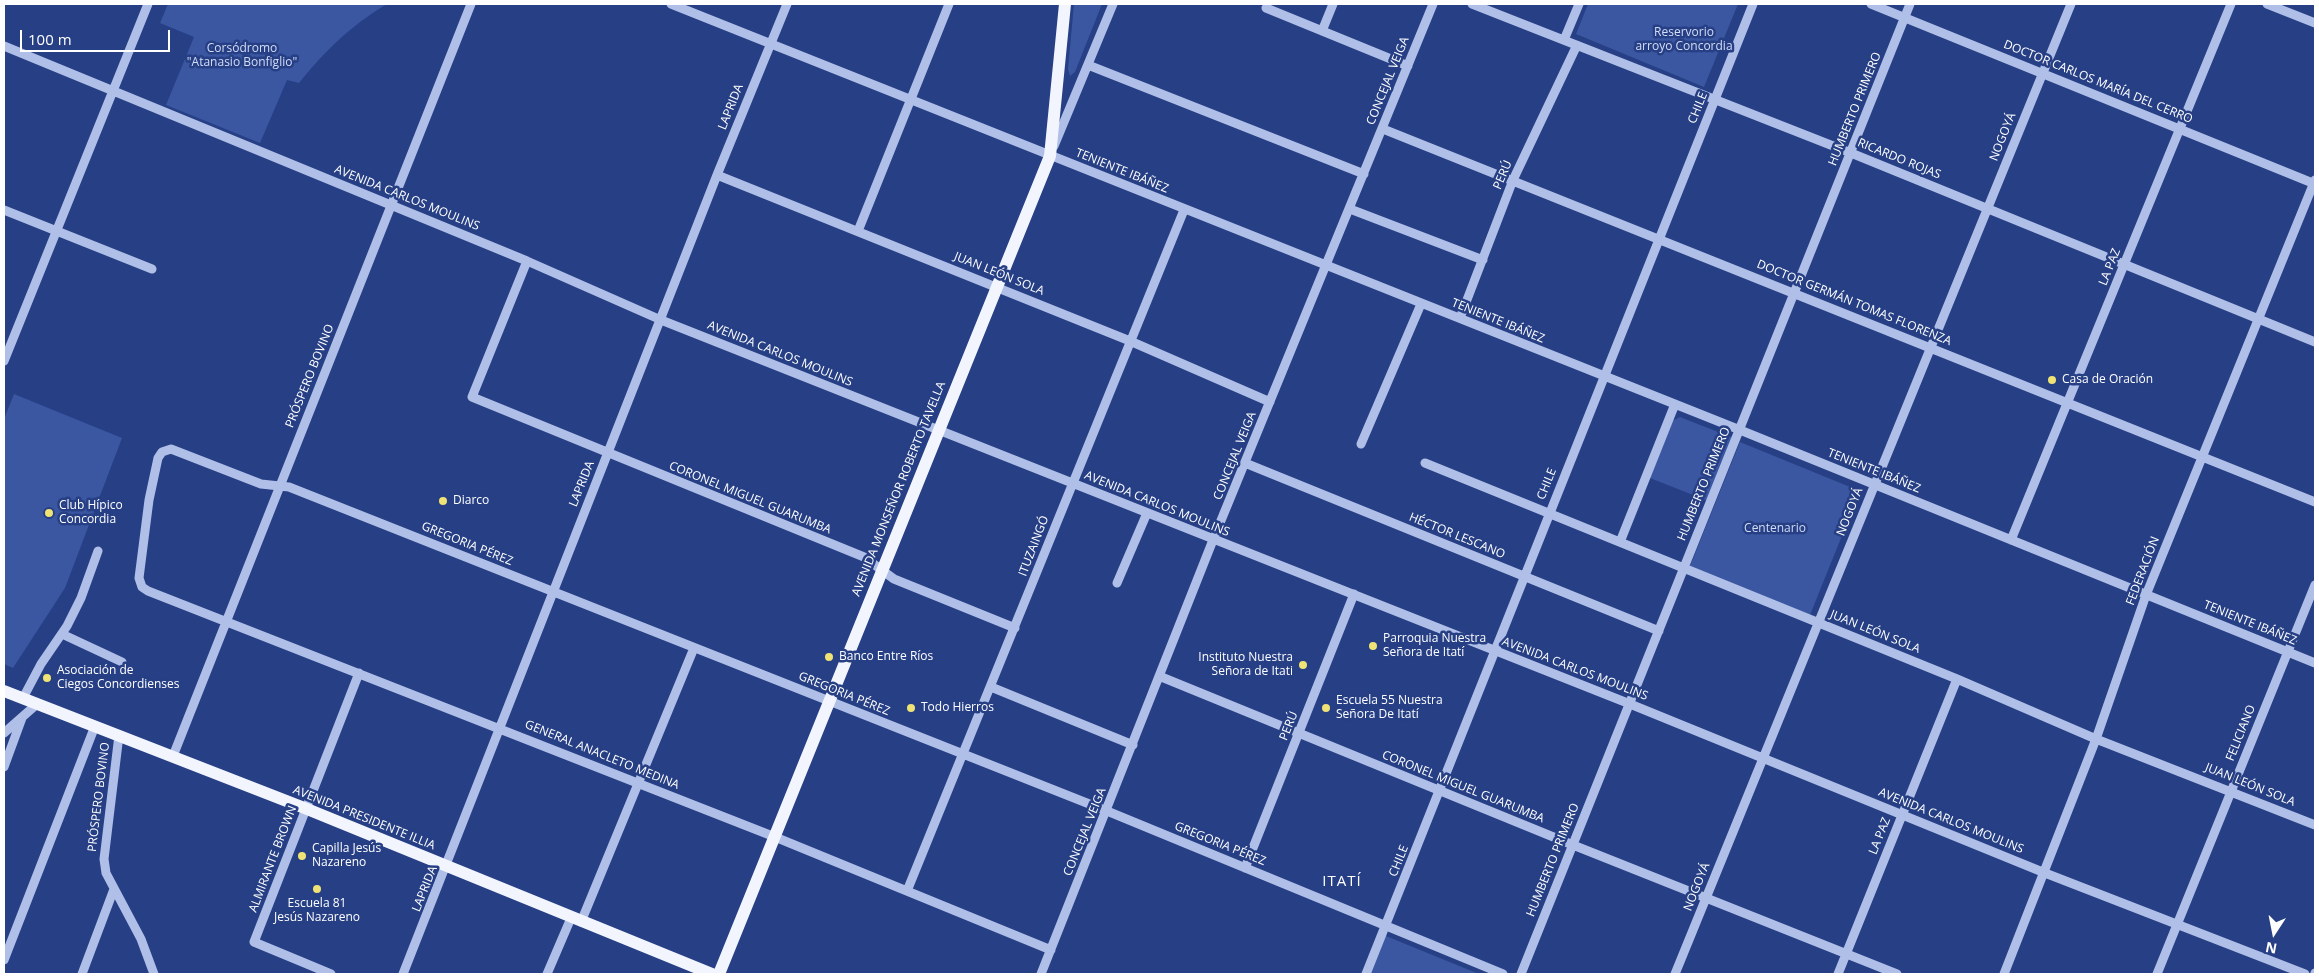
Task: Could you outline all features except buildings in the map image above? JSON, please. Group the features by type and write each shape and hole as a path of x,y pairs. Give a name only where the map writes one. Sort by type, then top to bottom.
{"main road":[{"name":"AVENIDA MONSEÑOR ROBERTO TAVELLA","path":"719,974 937,431 1050,156 1063,4"},
{"name":"AVENIDA PRESIDENTE ILLIA","path":"4,691 306,809 712,974"}],"street":[{"path":"4,361 148,4"},
{"name":"PRÓSPERO BOVINO","path":"173,756 471,4"},
{"name":"TENIENTE IBÁÑEZ","path":"671,4 1740,430 2315,663"},
{"name":"LAPRIDA","path":"403,974 501,729 717,175 787,4"},
{"path":"858,231 949,4"},
{"path":"1050,156 1113,4"},
{"path":"1322,31 1333,4"},
{"name":"CONCEJAL VEIGA","path":"1041,974 1213,540 1433,4"},
{"name":"RICARDO ROJAS","path":"1472,4 1851,153 2315,342"},
{"path":"1564,40 1579,4"},
{"name":"CHILE","path":"1366,974 1753,4"},
{"name":"DOCTOR CARLOS MARÍA DEL CERRO","path":"1871,4 2315,183"},
{"name":"HUMBERTO PRIMERO","path":"1521,974 1910,4"},
{"name":"NOGOYÁ","path":"1675,974 2071,4"},
{"name":"LA PAZ","path":"2011,540 2231,4"},
{"path":"2267,4 2315,23"},
{"path":"1266,8 1408,66"},
{"name":"PERÚ","path":"1460,318 1513,180 1577,45"},
{"name":"AVENIDA CARLOS MOULINS","path":"4,46 527,261 660,320 1630,704 2045,873 2305,974"},
{"path":"1088,65 1364,174"},
{"name":"DOCTOR GERMÁN TOMAS FLORENZA","path":"1382,129 1795,292 2315,502"},
{"name":"JUAN LEÓN SOLA","path":"717,175 1130,341 1270,402"},
{"name":"FEDERACIÓN","path":"2004,974 2096,739 2146,595 2315,183"},
{"path":"1350,209 1483,260"},
{"path":"4,210 152,269"},
{"name":"ITUZAINGÓ","path":"907,891 1184,210"},
{"name":"CORONEL MIGUEL GUARUMBA","path":"527,261 472,397 864,557 894,579 1015,628"},
{"path":"1361,444 1421,304"},
{"path":"1620,542 1675,404"},
{"name":"GREGORIA PÉREZ","path":"142,588 139,578 148,500 158,458 162,452 171,449 261,484 289,487 1107,811 1503,974"},
{"name":"HÉCTOR LESCANO","path":"1245,463 1659,631"},
{"name":"JUAN LEÓN SOLA","path":"1425,463 1957,679 2096,739 2315,825"},
{"path":"1117,583 1147,513"},
{"path":"23,698 41,664 62,634 81,598 98,552"},
{"name":"FELICIANO","path":"2158,974 2315,585"},
{"name":"GENERAL ANACLETO MEDINA","path":"142,588 775,837 1051,950"},
{"name":"PERÚ","path":"1245,868 1354,594"},
{"path":"62,634 122,662"},
{"path":"547,974 576,920 639,783 694,648"},
{"name":"ALMIRANTE BROWN","path":"332,974 254,942 358,673"},
{"name":"CORONEL MIGUEL GUARUMBA","path":"1159,676 1706,899 1897,974"},
{"name":"LA PAZ","path":"1838,974 1957,679"},
{"path":"991,687 1133,745"},
{"path":"4,733 37,704"},
{"path":"4,767 22,718"},
{"path":"4,960 95,726"},
{"name":"PRÓSPERO BOVINO","path":"119,735 104,859 106,873 141,939 154,974"},
{"path":"82,974 114,889"}],"green space":[{"name":"Corsódromo \"Atanasio Bonfiglio\"","path":"168,4 387,4 361,21 339,39 299,83 287,80 260,143 166,105 194,37 160,23"},
{"path":"1074,4 1102,4 1075,72 1070,76 1068,69"},
{"name":"Reservorio arroyo Concordia","path":"1588,4 1738,4 1704,87 1576,34"},
{"name":"Club Hípico Concordia","path":"14,394 122,438 65,588 13,668 4,664 4,419"},
{"path":"1680,417 1731,437 1731,442 1708,501 1650,478 1672,421"},
{"name":"Centenario","path":"1740,442 1860,491 1810,615 1690,566"},
{"path":"1381,934 1479,974 1365,974"}],"place":[{"name":"Casa de Oración","path":"2052,380"},
{"name":"Diarco","path":"443,501"},
{"name":"Club Hípico Concordia","path":"49,513"},
{"name":"Parroquia Nuestra Señora de Itatí","path":"1373,646"},
{"name":"Banco Entre Ríos","path":"829,657"},
{"name":"Instituto Nuestra Señora de Itati","path":"1303,665"},
{"name":"Asociación de Ciegos Concordienses","path":"47,678"},
{"name":"Todo Hierros","path":"911,708"},
{"name":"Escuela 55 Nuestra Señora De Itatí","path":"1326,708"},
{"name":"Capilla Jesús Nazareno","path":"302,856"},
{"name":"Escuela 81 Jesús Nazareno","path":"317,889"}],"district":[{"name":"ITATÍ","path":"1342,882"}]}
